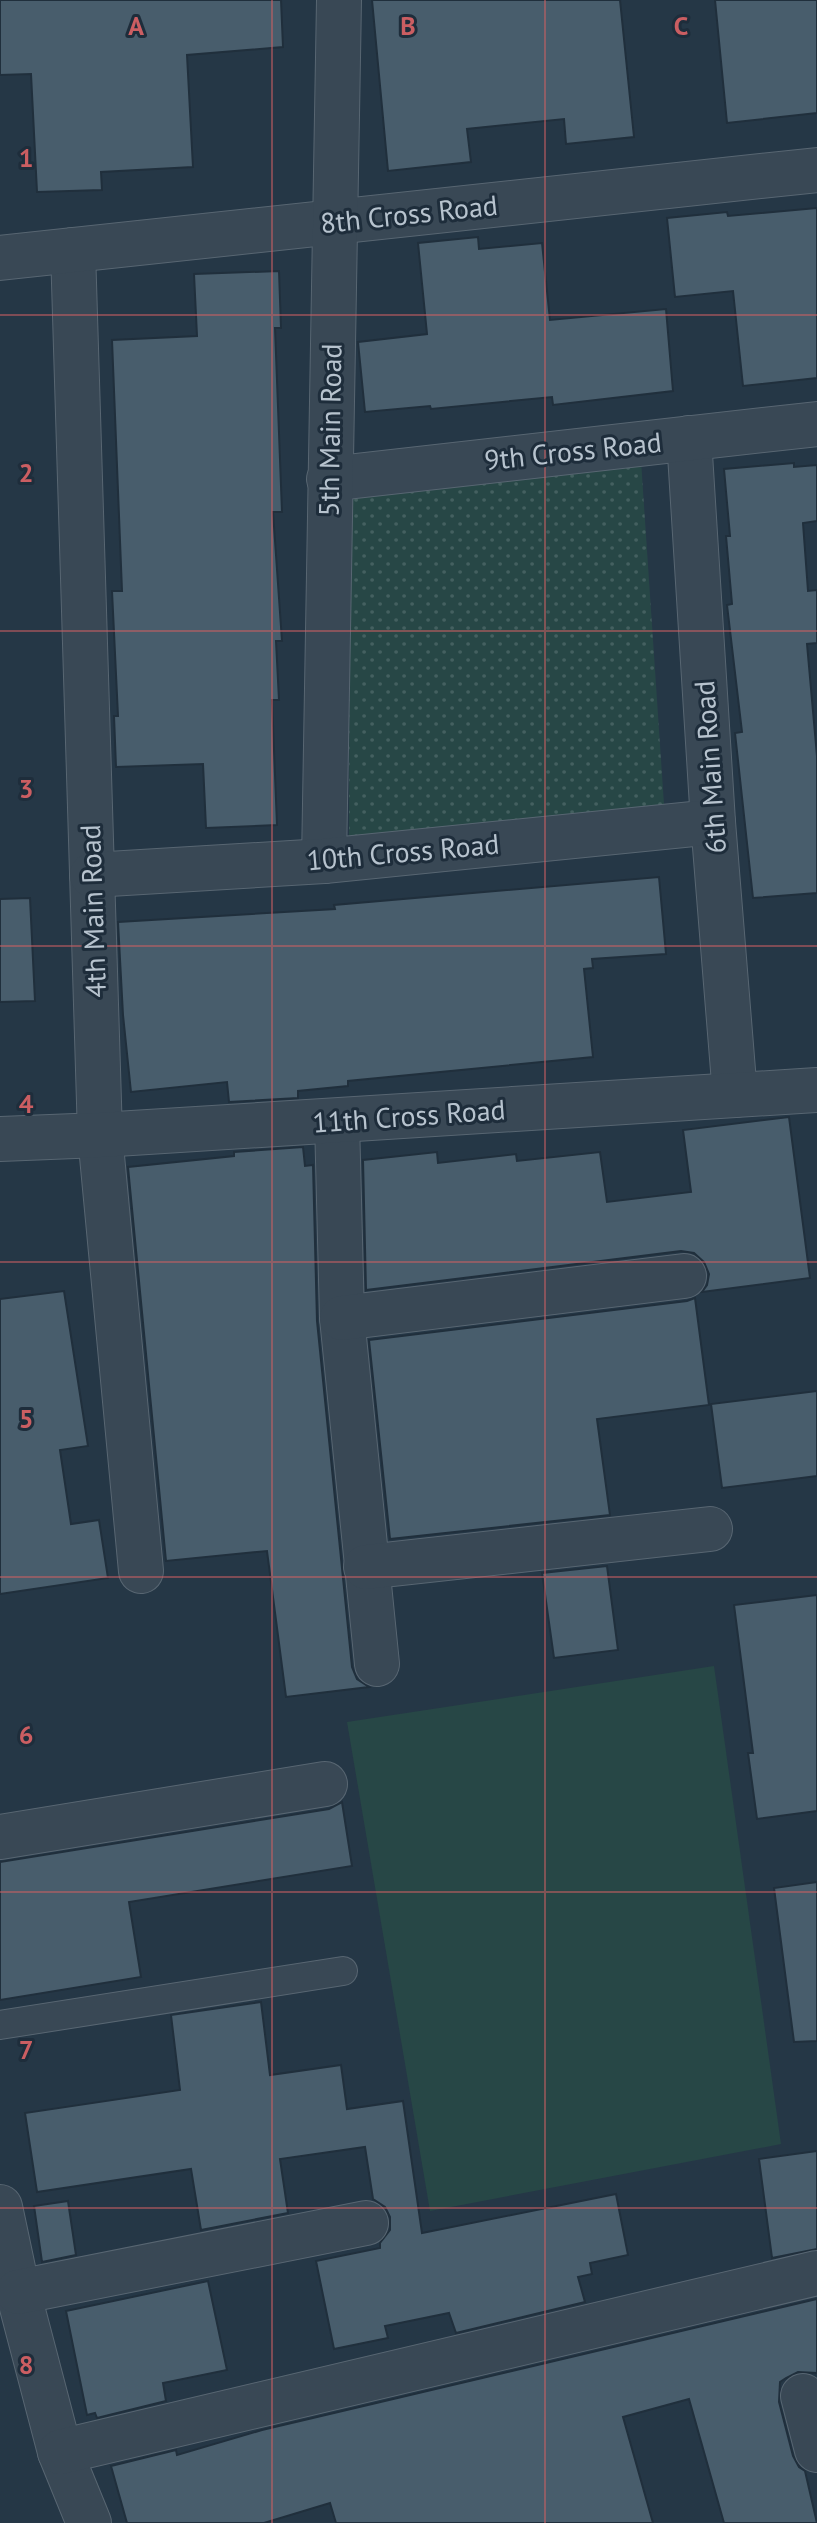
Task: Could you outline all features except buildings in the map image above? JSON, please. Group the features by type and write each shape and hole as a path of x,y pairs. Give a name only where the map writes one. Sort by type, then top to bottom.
{"street":[{"name":"5th Main Road","path":"324,861 339,0"},
{"name":"8th Cross Road","path":"0,258 817,170"},
{"name":"4th Main Road","path":"73,250 100,1135 141,1571"},
{"name":"9th Cross Road","path":"329,479 817,424"},
{"name":"6th Main Road","path":"689,438 713,822 735,1095"},
{"name":"10th Cross Road","path":"92,875 324,861 713,822"},
{"name":"11th Cross Road","path":"0,1139 817,1090"},
{"path":"337,1121 342,1318 377,1664"},
{"path":"342,1318 684,1276"},
{"path":"366,1567 710,1529"},
{"path":"0,1837 325,1784"},
{"path":"1,2221 60,2452 89,2523"},
{"path":"18,2292 366,2223"},
{"path":"60,2452 817,2273"},
{"path":"803,2396 817,2450"}],"lane":[{"path":"0,2025 343,1971"}],"green space":[{"path":"641,461 664,805 349,844 350,491"},
{"path":"714,1666 781,2144 430,2211 347,1722"}]}
